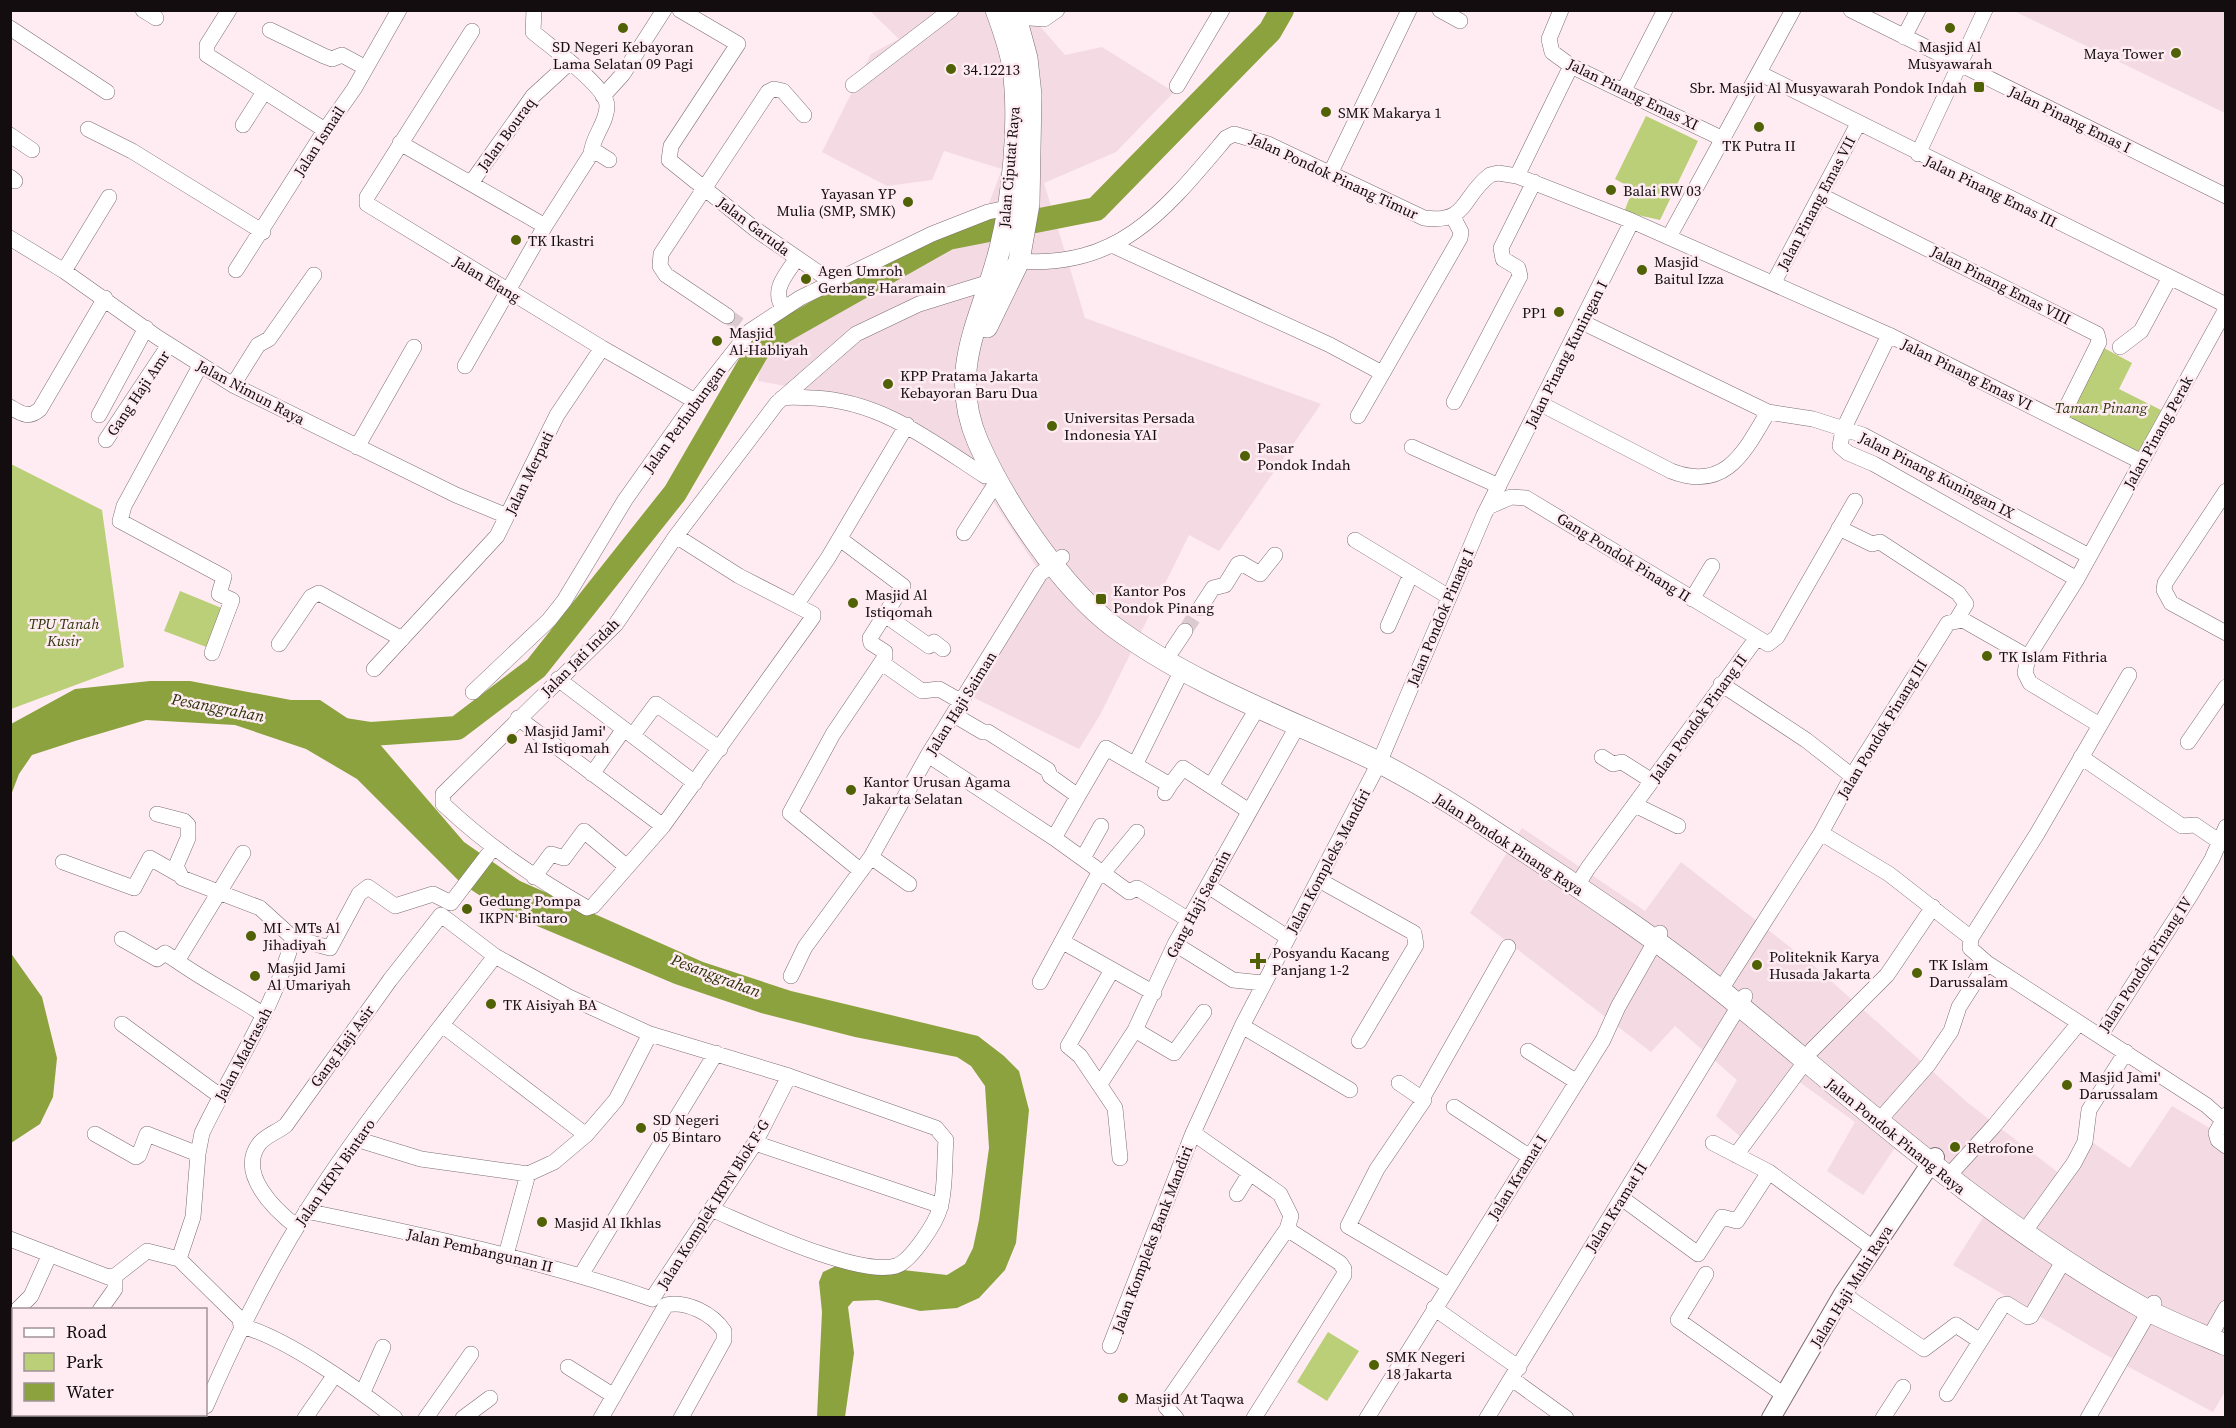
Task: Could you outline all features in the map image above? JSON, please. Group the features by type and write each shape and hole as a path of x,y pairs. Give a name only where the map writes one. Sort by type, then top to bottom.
{"main road":[{"name":"Jalan Ciputat Raya","path":"996,10 1013,67 1016,119 1016,229"},
{"name":"Jalan Ciputat Raya","path":"1016,14 1028,58 1032,107 1016,229"},
{"name":"Jalan Pondok Pinang Raya","path":"1016,229 990,282 969,341 965,369 965,402 977,441 996,477 1058,560 1092,593 1120,617 1173,649 1500,821 1723,986 1932,1161 2064,1260 2151,1307 2218,1337"},
{"name":"Jalan Pondok Pinang Raya","path":"1016,229 982,342 978,371 979,399 990,438 1005,473 1084,602 1114,627 1183,668 1298,725 1382,757"},
{"name":"Jalan Pondok Pinang Raya","path":"1845,1087 1884,1114 1932,1161 1953,1171 2027,1228 2151,1307"}],"street":[{"path":"229,10 204,53 325,130"},
{"name":"Jalan Ismail","path":"236,270 263,232 366,68 399,10"},
{"path":"465,366 545,226 591,154 592,144 607,108 603,96 592,82 533,32 534,10"},
{"path":"603,96 618,82 664,10"},
{"path":"680,10 738,44 671,146 669,160 673,164 704,187 768,92 774,89 783,91 804,115"},
{"path":"853,85 951,10"},
{"path":"1016,14 1044,19 1057,10"},
{"path":"1177,86 1222,10"},
{"path":"1330,174 1408,10"},
{"path":"1440,10 1460,21"},
{"name":"Jalan Pinang Emas XI","path":"1561,10 1553,25 1549,45 1552,52 1571,66 1723,139"},
{"path":"1624,90 1665,10"},
{"path":"1669,237 1793,10"},
{"name":"Jalan Pinang Emas I","path":"1851,10 2226,196"},
{"path":"1904,37 1918,10"},
{"path":"1918,154 1985,10"},
{"path":"10,28 107,92"},
{"path":"270,30 324,56 332,59 342,55 366,68"},
{"path":"400,143 472,31"},
{"name":"Jalan Bouraq","path":"471,183 533,96 569,63"},
{"path":"1517,176 1571,66"},
{"name":"Jalan Pinang Emas III","path":"1759,73 2226,307"},
{"path":"243,124 264,92"},
{"name":"Jalan Pinang Emas VII","path":"1774,282 1858,124"},
{"path":"88,129 132,152 263,232"},
{"name":"Jalan Pondok Pinang Timur","path":"1016,229 1042,262 1076,259 1114,246 1135,234 1161,212 1226,138 1234,134 1268,144 1424,218 1439,220 1453,217"},
{"path":"10,135 32,150"},
{"name":"Jalan Bouraq","path":"400,143 545,226"},
{"name":"Jalan Elang","path":"400,143 367,196 367,204 373,210 602,348"},
{"path":"591,154 598,153 609,159"},
{"path":"1358,416 1460,238 1461,232 1453,217 1490,175 1498,173 1517,176 1632,221"},
{"path":"1454,402 1520,276 1518,268 1503,259 1501,248 1534,182"},
{"name":"Jalan Garuda","path":"727,316 666,275 660,266 664,247 704,187 755,229 832,282"},
{"name":"Jalan Pinang Emas VIII","path":"1820,195 2097,334 2099,342 2060,420"},
{"path":"64,270 109,197"},
{"name":"Jalan Pinang Emas VI","path":"1632,221 1774,282 1889,335 2142,462"},
{"name":"Jalan Pinang Kuningan I","path":"1494,496 1632,221"},
{"name":"Jalan Perhubungan","path":"473,692 549,620 564,601 625,500 748,330 832,282 932,234 1016,229"},
{"name":"Jalan Nimun Raya","path":"10,238 64,270 200,366 233,385 490,512 507,516"},
{"path":"1114,246 1330,345 1382,373"},
{"path":"783,308 777,296 777,289 797,258"},
{"path":"233,385 258,345 269,339 314,275"},
{"path":"2120,347 2141,331 2169,279"},
{"name":"Jalan Jati Indah","path":"627,867 591,908 490,852 443,804 441,797 518,718 616,624 676,536 782,398 856,334 919,304 990,282"},
{"path":"10,407 24,415 32,415 40,409 105,298"},
{"name":"Jalan Pinang Perak","path":"2077,579 2226,307"},
{"name":"Jalan Pinang Kuningan IX","path":"1582,322 1768,412 1813,419 1842,436 1894,450 2090,556"},
{"path":"99,415 146,328"},
{"name":"Jalan Pinang Emas VI","path":"1842,436 1889,335"},
{"name":"Gang Haji Amr","path":"106,440 170,345"},
{"path":"357,447 414,347"},
{"path":"602,348 695,401"},
{"name":"Jalan Merpati","path":"374,669 482,555 497,536 557,415 602,348"},
{"path":"200,366 124,506 120,521 224,577 219,594 232,600 212,653"},
{"path":"782,398 840,399 872,408 907,425 985,476 996,477 964,533"},
{"path":"1541,404 1671,471 1687,477 1699,478 1724,471 1737,460 1768,412"},
{"path":"796,605 840,539 907,425"},
{"path":"1842,436 1848,453 1874,464 2077,579 2028,657 2025,673 2030,683 2098,724"},
{"path":"1412,447 1494,496"},
{"path":"2226,491 2165,583 2163,590 2171,603 2226,633"},
{"name":"Jalan Pondok Pinang I","path":"1382,757 1494,496"},
{"name":"Gang Pondok Pinang II","path":"1494,496 1501,499 1526,498 1756,639"},
{"name":"Jalan Pondok Pinang II","path":"1579,881 1756,639 1768,644 1774,641 1855,501"},
{"path":"1839,528 1872,544 1880,542 1958,593 1966,604 1957,619 2028,657"},
{"path":"534,877 550,854 564,858 584,831 627,867 663,826 695,783 813,617 813,614 739,576 676,536"},
{"path":"840,539 902,584 902,588 869,640 885,652 882,663 833,734 790,813 861,871"},
{"path":"1355,540 1449,597"},
{"path":"1200,608 1214,588 1225,585 1238,564 1241,563 1260,574 1275,555"},
{"name":"Jalan Haji Saiman","path":"791,976 805,947 871,857 928,755 1040,574 1058,560"},
{"path":"1692,599 1712,566"},
{"path":"1388,626 1411,574"},
{"path":"279,644 311,597 319,592 402,639"},
{"path":"885,615 929,646 934,642 944,649"},
{"name":"Jalan Pondok Pinang III","path":"1723,986 1821,833 1852,776 1948,623 1957,619"},
{"path":"1173,649 1185,631"},
{"path":"882,663 922,690 939,689 988,732 1048,770 1050,776 1078,796"},
{"path":"1135,765 1183,668"},
{"path":"2079,1023 1973,952 1971,938 2129,675"},
{"path":"558,679 659,754 663,762 695,783"},
{"path":"1721,684 1806,740 1852,776"},
{"path":"2188,742 2226,687"},
{"path":"592,774 656,704 720,749"},
{"path":"1210,786 1258,707"},
{"path":"518,718 663,826"},
{"name":"Gang Haji Saemin","path":"1100,1084 1135,1030 1175,944 1298,725"},
{"path":"1054,838 1106,748 1135,765 1167,789 1183,768 1249,811"},
{"path":"928,755 1054,838 1129,891 1137,888 1189,920"},
{"path":"1602,756 1613,764 1622,762 1652,781"},
{"name":"Jalan Kompleks Mandiri","path":"1193,1133 1263,983 1382,757"},
{"path":"2081,757 2182,826 2195,825 2220,842"},
{"path":"1635,805 1678,826"},
{"path":"158,814 184,821 190,828 176,866 178,874"},
{"path":"1083,858 1101,826"},
{"name":"Jalan Pondok Pinang IV","path":"1953,1171 1994,1126 2079,1023 2100,1036 2159,946 2220,842 2226,827"},
{"path":"1040,982 1102,872 1137,832"},
{"path":"1821,833 1889,874 1971,938"},
{"path":"63,862 134,888 150,858 182,878 260,908 293,938 330,948 359,894 368,887 395,906 433,894 451,903 490,852"},
{"path":"177,961 243,853"},
{"path":"871,857 909,884"},
{"path":"1319,880 1414,933 1416,939 1416,945 1359,1041"},
{"path":"1208,886 1287,937"},
{"path":"1736,1155 1808,1056 1887,975 1933,908"},
{"name":"Gang Haji Asir","path":"297,1227 286,1219 255,1182 252,1167 260,1142 286,1125 390,980 441,915 495,956"},
{"name":"Jalan Kramat I","path":"1367,1418 1417,1340 1448,1285 1577,1082 1606,1034 1618,1007 1658,937"},
{"name":"Jalan Madrasah","path":"179,1259 193,1217 202,1133 264,1015 286,967 293,938"},
{"path":"122,939 157,959 165,953 219,990 241,999 264,1015"},
{"path":"1063,942 1112,970 1132,978 1154,993"},
{"path":"1175,944 1233,980 1240,983 1263,983"},
{"path":"1448,1285 1348,1226 1377,1169 1420,1106 1508,947"},
{"path":"495,956 569,997 650,1034 789,1076 936,1128 943,1133 946,1140 941,1206 909,1258 899,1265 888,1268 826,1255 713,1210"},
{"name":"Jalan IKPN Bintaro","path":"207,1404 241,1326 306,1211 356,1139 495,956"},
{"path":"1884,1114 1934,1057 1951,1031 1964,999 1988,963"},
{"path":"1112,970 1068,1043 1100,1084 1115,1108 1120,1158"},
{"name":"Jalan Kramat II","path":"1487,1418 1742,1001"},
{"path":"1135,1030 1174,1053 1204,1012"},
{"path":"122,1024 220,1096"},
{"path":"442,1025 586,1135"},
{"path":"1242,1026 1350,1090"},
{"path":"356,1139 421,1159 528,1174 554,1162 586,1135 616,1100 650,1034"},
{"path":"2100,1036 2224,1117 2217,1128 2216,1137 2226,1146"},
{"path":"1528,1051 1577,1082"},
{"path":"2027,1228 2074,1163 2085,1142 2089,1110 2126,1052"},
{"path":"581,1275 716,1053"},
{"name":"Jalan Komplek IKPN Blok F-G","path":"652,1299 713,1210 755,1143 789,1076"},
{"path":"1399,1083 1423,1097"},
{"path":"1454,1107 1530,1157"},
{"name":"Jalan Kompleks Bank Mandiri","path":"1110,1346 1193,1133 1280,1194 1291,1216 1287,1229"},
{"path":"95,1134 136,1156 139,1155 147,1134 198,1154"},
{"path":"755,1143 941,1206"},
{"path":"1713,1143 1768,1172 1873,1248"},
{"name":"Jalan Haji Muhi Raya","path":"1771,1418 1843,1294 1932,1161"},
{"path":"1623,1199 1698,1254 1722,1217 1737,1221 1768,1172"},
{"path":"1237,1194 1250,1173"},
{"path":"506,1255 528,1174"},
{"name":"Jalan Pembangunan II","path":"306,1211 506,1255 581,1275 652,1299"},
{"path":"1176,1418 1166,1407 1168,1400 1287,1229 1340,1263 1344,1269 1344,1275 1254,1418"},
{"path":"10,1239 108,1277 115,1276 147,1251 179,1259 240,1319 241,1326 278,1342 363,1392 395,1418"},
{"path":"20,1308 32,1296 50,1254"},
{"path":"1947,1394 2005,1304 2028,1317 2034,1312 2064,1260"},
{"path":"1706,1274 1678,1320 1784,1395"},
{"path":"101,1308 115,1289 115,1276"},
{"path":"1843,1294 1924,1349 1956,1325 1980,1341"},
{"path":"601,1418 666,1305 683,1303 716,1323 724,1331 724,1340 681,1418"},
{"path":"2088,1418 2151,1307"},
{"path":"1434,1308 1566,1418"},
{"path":"2218,1337 2226,1308"},
{"path":"363,1392 383,1347"},
{"path":"426,1418 471,1354"},
{"path":"568,1367 614,1396"},
{"path":"305,1418 334,1376"},
{"path":"1883,1418 1903,1387"},
{"path":"464,1418 490,1398"}],"shaded area":[{"path":"1046,10 1038,24 1065,55 1102,47 1174,92 1116,152 1044,183 1085,318 1321,404 1219,551 1189,535 1100,715 1079,749 962,692 1038,569 964,457 848,397 758,381 763,322 985,214 1002,169 944,151 932,180 887,186 822,152 871,54 899,39 870,11"},
{"path":"2014,11 2225,11 2225,113"},
{"path":"1522,828 1645,911 1681,862 1813,965 1968,1103 2060,1174 2083,1136 2130,1168 2172,1106 2225,1137 2226,1390 2213,1412 2097,1350 1953,1265 1984,1216 1894,1149 1863,1195 1827,1171 1855,1122 1791,1076 1743,1139 1716,1116 1737,1080 1675,1026 1651,1052 1470,913"}],"green space":[{"path":"1646,116 1698,141 1660,220 1624,212 1633,189 1615,179"},
{"name":"Taman Pinang","path":"2102,347 2132,363 2119,389 2161,410 2136,456 2066,418"},
{"name":"TPU Tanah Kusir","path":"11,464 102,510 124,667 11,709"},
{"path":"180,591 224,609 209,648 164,631"},
{"path":"1328,1332 1359,1351 1327,1401 1297,1382"}],"water":[{"name":"Pesanggrahan","path":"150,681 190,681 291,700 320,700 371,734 464,842 520,881 703,962 791,991 978,1036 1019,1071 1029,1110 1016,1243 1005,1270 979,1298 957,1308 920,1311 878,1300 853,1301 848,1307 854,1353 845,1417 817,1417 822,1312 819,1282 823,1272 838,1265 859,1265 947,1275 965,1264 973,1248 989,1148 985,1086 971,1066 957,1057 855,1037 761,1013 675,984 506,913 461,883 357,779 306,749 235,725 146,720 75,741 32,755 19,774 11,795 11,724 75,689"},
{"path":"10,952 42,997 57,1058 53,1097 40,1124 11,1143"}],"waterway":[{"path":"339,729 371,734 457,728 536,668 675,493 762,343 948,238 1096,209 1270,31 1282,10"}],"tunnel":[{"path":"727,316 746,329"},
{"path":"1185,631 1200,608"}],"place":[{"name":"SD Negeri Kebayoran Lama Selatan 09 Pagi","path":"623,28"},
{"name":"Masjid Al Musyawarah","path":"1950,28"},
{"name":"Maya Tower","path":"2176,53"},
{"name":"34.12213","path":"951,69"},
{"name":"Sbr. Masjid Al Musyawarah Pondok Indah","path":"1979,87"},
{"name":"SMK Makarya 1","path":"1326,112"},
{"name":"TK Putra II","path":"1759,127"},
{"name":"Balai RW 03","path":"1611,190"},
{"name":"Yayasan YP Mulia (SMP, SMK)","path":"908,202"},
{"name":"TK Ikastri","path":"516,240"},
{"name":"Masjid Baitul Izza","path":"1642,270"},
{"name":"Agen Umroh Gerbang Haramain","path":"806,279"},
{"name":"PP1","path":"1559,312"},
{"name":"Masjid Al-Habliyah","path":"717,341"},
{"name":"KPP Pratama Jakarta Kebayoran Baru Dua","path":"888,384"},
{"name":"Universitas Persada Indonesia YAI","path":"1052,426"},
{"name":"Pasar Pondok Indah","path":"1245,456"},
{"name":"Kantor Pos Pondok Pinang","path":"1101,599"},
{"name":"Masjid Al Istiqomah","path":"853,603"},
{"name":"TK Islam Fithria","path":"1987,656"},
{"name":"Masjid Jami' Al Istiqomah","path":"512,739"},
{"name":"Kantor Urusan Agama Jakarta Selatan","path":"851,790"},
{"name":"Gedung Pompa IKPN Bintaro","path":"467,909"},
{"name":"MI - MTs Al Jihadiyah","path":"251,936"},
{"name":"Posyandu Kacang Panjang 1-2","path":"1258,961"},
{"name":"Politeknik Karya Husada Jakarta","path":"1757,965"},
{"name":"TK Islam Darussalam","path":"1917,973"},
{"name":"Masjid Jami Al Umariyah","path":"255,976"},
{"name":"TK Aisiyah BA","path":"491,1004"},
{"name":"Masjid Jami' Darussalam","path":"2067,1085"},
{"name":"SD Negeri 05 Bintaro","path":"641,1128"},
{"name":"Retrofone","path":"1955,1147"},
{"name":"Masjid Al Ikhlas","path":"542,1222"},
{"name":"SMK Negeri 18 Jakarta","path":"1374,1365"},
{"name":"Masjid At Taqwa","path":"1123,1398"}]}
